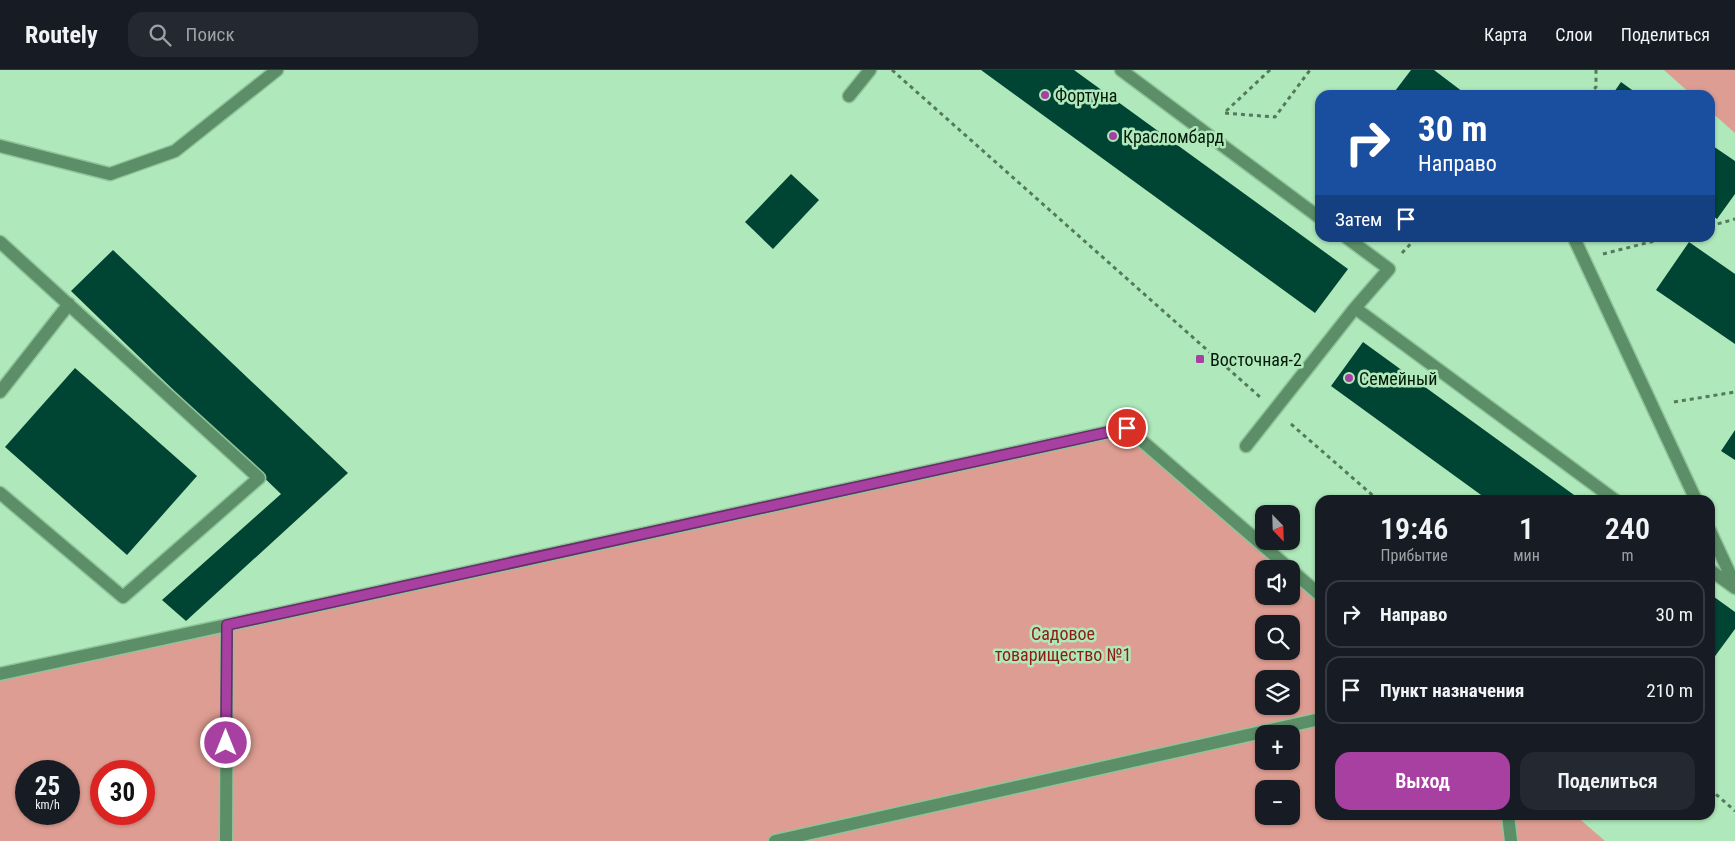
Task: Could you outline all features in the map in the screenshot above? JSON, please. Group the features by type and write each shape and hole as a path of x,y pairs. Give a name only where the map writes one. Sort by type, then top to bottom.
{"street":[{"path":"0,146 110,174 174,151 277,70"},
{"path":"849,96 870,70"},
{"path":"1121,70 1315,214"},
{"path":"0,242 259,478 123,597 0,493"},
{"path":"1246,446 1355,308 1389,269 1352,242"},
{"path":"1576,242 1694,495"},
{"path":"0,392 69,304"},
{"path":"1355,308 1608,495"},
{"path":"0,674 1127,428 1281,560"},
{"path":"1715,542 1735,584"},
{"path":"1715,574 1735,588"},
{"path":"1300,577 1315,591"},
{"path":"226,841 227,625"},
{"path":"775,841 1315,720"},
{"path":"1509,820 1511,841"}],"path":[{"path":"892,70 1372,495"},
{"path":"1270,70 1224,113 1275,117 1310,70"},
{"path":"1593,90 1596,87 1596,70"},
{"path":"1715,225 1735,219"},
{"path":"1584,259 1650,242"},
{"path":"1652,405 1735,392"},
{"path":"1715,793 1735,811"}],"green space":[{"path":"1664,70 1735,70 1735,133 1715,115 1715,90 1686,90"},
{"name":"Садовое товарищество №1","path":"1127,428 1255,539 1255,550 1268,550 1280,560 1255,560 1255,605 1300,605 1300,578 1315,591 1315,820 1581,820 1605,841 0,841 0,674"}],"building":[{"path":"981,70 1074,70 1348,269 1315,313"},
{"path":"1411,70 1434,70 1460,90 1396,90"},
{"path":"1621,82 1632,90 1615,90"},
{"path":"1715,147 1735,161 1735,194 1717,219 1715,218"},
{"path":"791,174 819,200 773,249 745,222"},
{"path":"1689,242 1735,274 1735,344 1656,290"},
{"path":"113,250 348,473 186,621 162,600 281,494 71,291"},
{"path":"1363,342 1574,495 1481,495 1331,386"},
{"path":"75,368 197,476 127,555 5,447"},
{"path":"1735,430 1735,460 1721,451"},
{"path":"1715,598 1735,612 1735,629 1715,656"}],"place":[{"name":"Фортуна","path":"1045,95"},
{"name":"Красломбард","path":"1113,136"},
{"name":"Восточная-2","path":"1200,359"},
{"name":"Семейный","path":"1349,378"}],"route":[{"path":"226,743 227,625 1127,428"}]}
